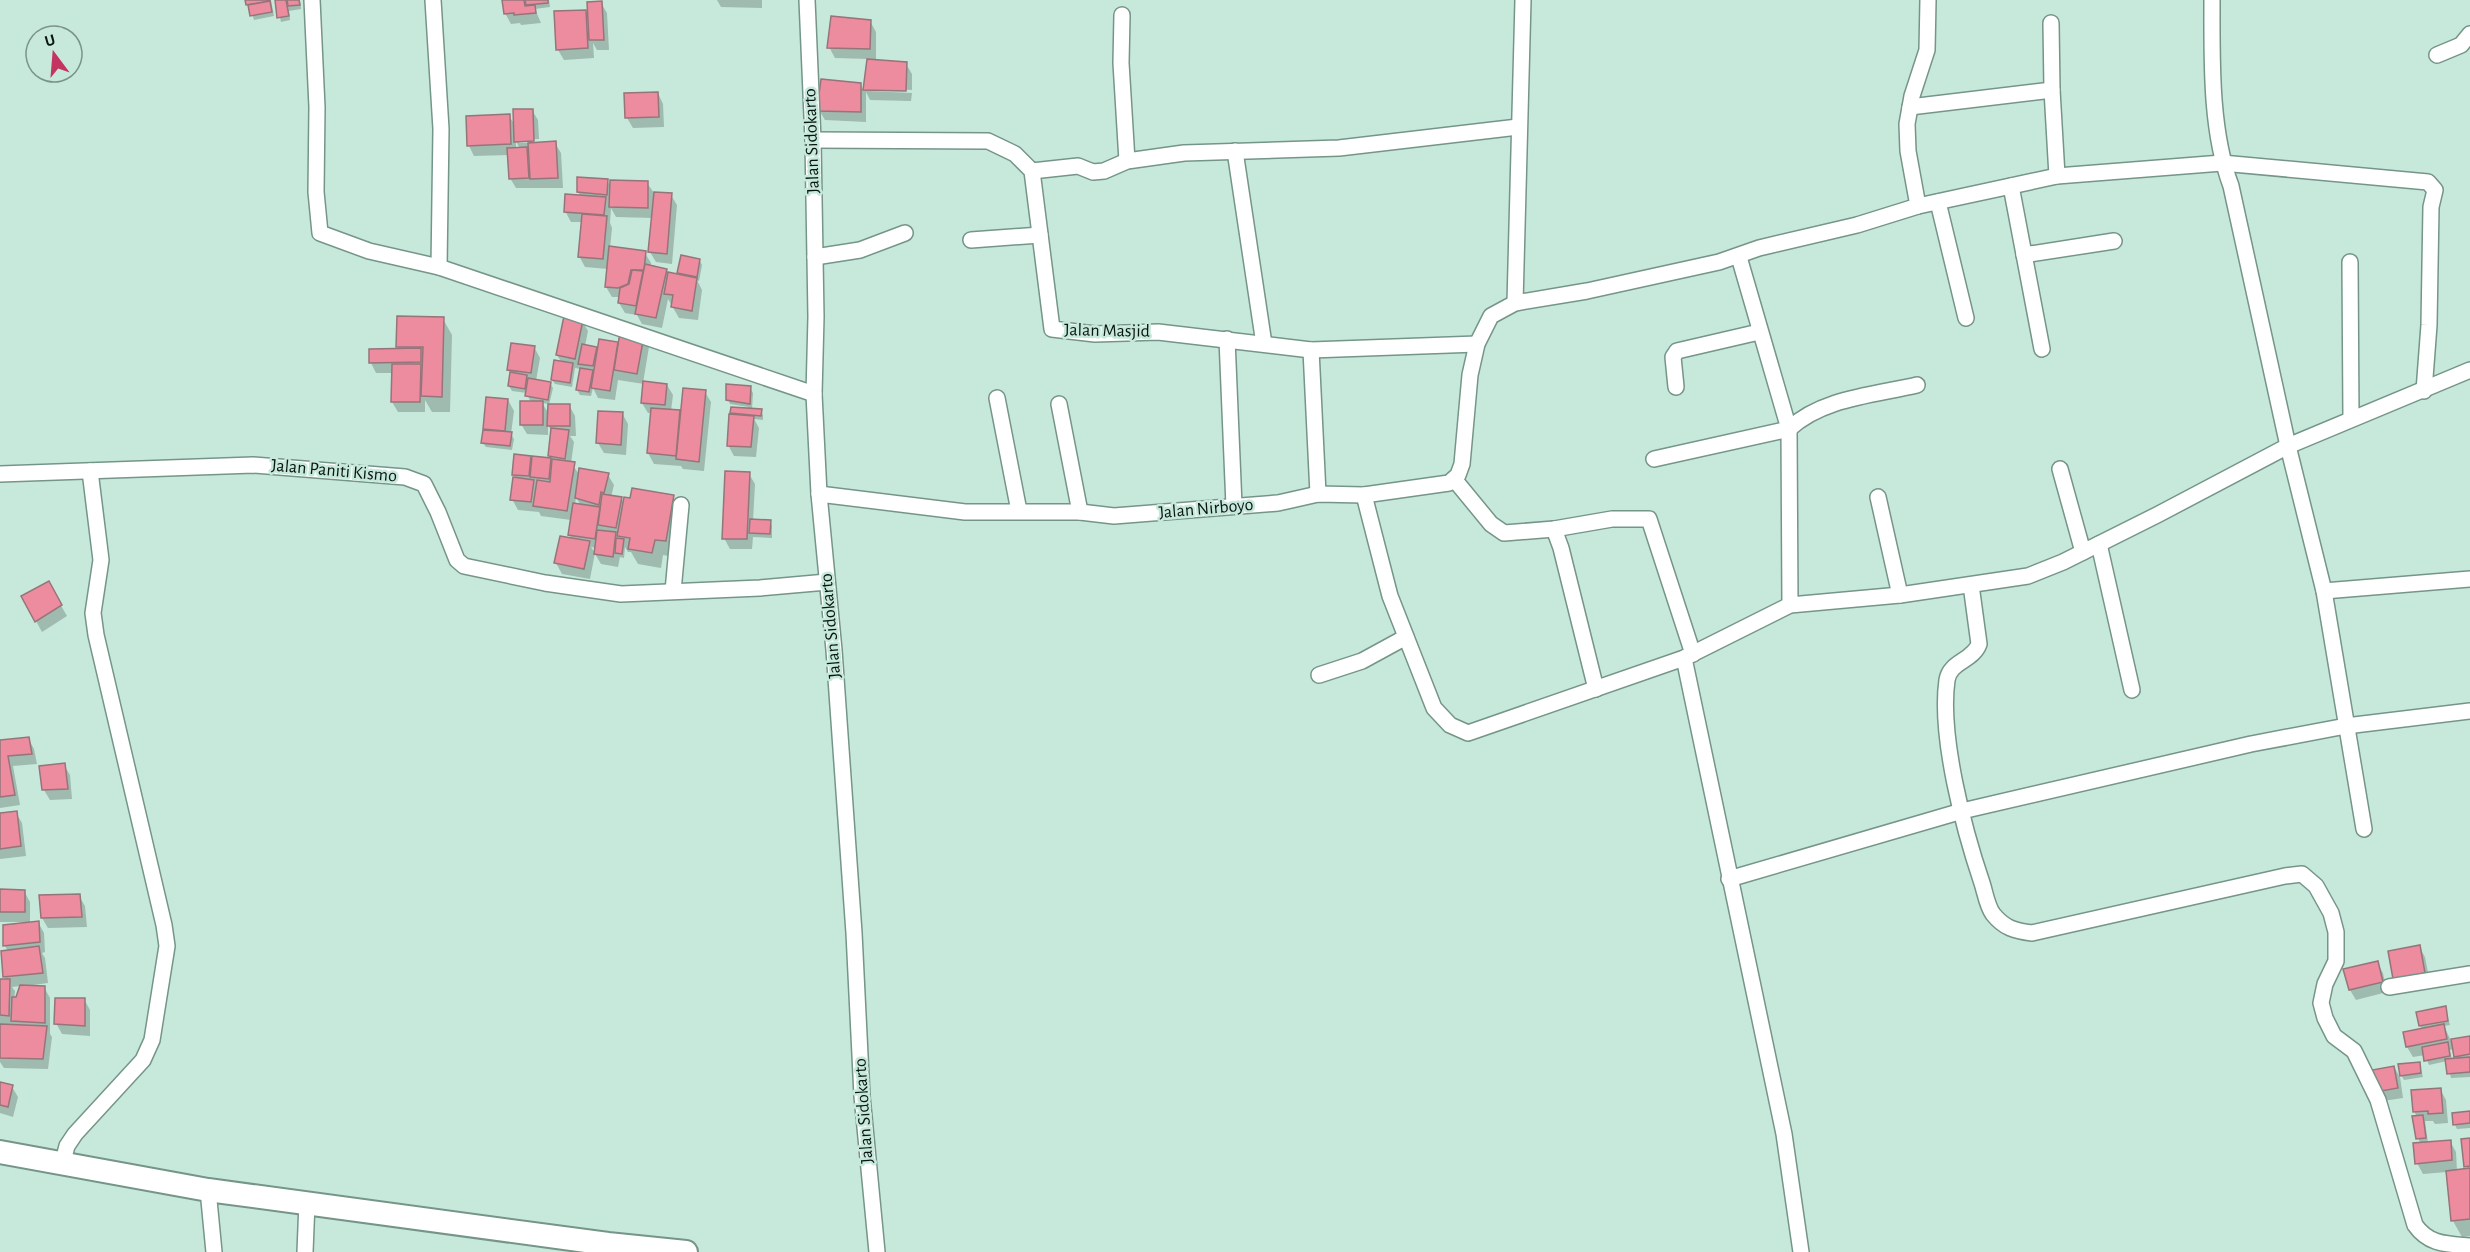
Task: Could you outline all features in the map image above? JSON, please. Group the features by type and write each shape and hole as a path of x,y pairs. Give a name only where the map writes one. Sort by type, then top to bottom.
{"main road":[{"path":"0,1152 208,1190 307,1202 608,1248 686,1252"}],"street":[{"path":"312,0 317,107 316,192 320,233 369,251 439,267 814,394"},
{"path":"433,0 441,129 439,267"},
{"name":"Jalan Sidokarto","path":"807,0 813,140 814,394 819,494 854,933 862,1096 877,1252"},
{"path":"1515,303 1523,0"},
{"path":"1918,206 1908,151 1907,124 1927,50 1928,0"},
{"path":"2212,0 2212,72 2222,163 2231,186 2288,446 2324,591 2364,828"},
{"path":"1122,15 1121,63 1127,161"},
{"path":"2051,23 2057,176"},
{"path":"2437,55 2461,45 2470,34"},
{"path":"1910,107 2052,90"},
{"path":"813,140 988,141 1015,154 1032,171 1078,166 1093,172 1104,171 1127,161 1184,153 1339,148 1518,127"},
{"path":"1235,151 1264,344"},
{"path":"1801,1252 1784,1134 1729,879 1688,656 1649,519 1612,519 1554,529 1504,533 1491,524 1454,478 1462,464 1470,375 1477,345 1491,316 1515,303 1644,279 1857,225 1918,206 2057,176 2222,163 2428,182 2432,185 2435,190 2431,207 2429,325 2424,391"},
{"name":"Jalan Masjid","path":"1032,171 1052,329 1095,334 1158,332 1311,350 1477,345"},
{"path":"2011,186 2042,349"},
{"path":"1938,202 1966,318"},
{"path":"815,257 860,250 905,233"},
{"path":"971,240 1040,236"},
{"path":"2024,255 2114,241"},
{"path":"1738,256 1789,429 1790,605"},
{"path":"2350,262 2351,419"},
{"path":"1676,387 1673,357 1677,351 1759,332"},
{"path":"1227,339 1234,507"},
{"path":"1311,350 1318,494"},
{"path":"1364,495 1390,596 1434,708 1450,725 1468,733 1688,656 1790,605 1900,596 2028,576 2099,544 2288,446 2470,370"},
{"path":"1654,459 1789,429 1800,419 1822,407 1917,386"},
{"path":"997,398 1019,511"},
{"path":"1059,404 1080,512"},
{"name":"Jalan Paniti Kismo","path":"0,474 253,465 405,477 424,484 457,560 464,566 545,583 621,594 827,582"},
{"path":"2060,470 2083,552"},
{"path":"62,1164 67,1146 75,1134 142,1060 152,1040 167,946 96,635 93,613 101,560 90,471"},
{"name":"Jalan Nirboyo","path":"819,494 965,512 1080,512 1114,516 1278,503 1318,494 1364,495 1449,483 1454,478"},
{"path":"1878,497 1900,596"},
{"path":"673,591 681,505"},
{"path":"1554,529 1561,548 1596,689"},
{"path":"2099,544 2132,690"},
{"path":"2324,591 2470,579"},
{"path":"1971,585 1979,644 1977,651 1950,671 1946,695 1946,724 1962,811 1991,913 2011,930 2032,933 2302,874 2316,886 2331,913 2337,941 2336,961 2325,984 2321,1003 2325,1018 2334,1036 2354,1051 2378,1100 2415,1225 2422,1235 2436,1243 2470,1246"},
{"path":"1319,675 1362,661 1406,637"},
{"path":"1729,879 1962,811 2296,734 2470,711"},
{"path":"2389,987 2470,974"},
{"path":"208,1190 214,1252"},
{"path":"305,1252 307,1202"}],"building":[{"path":"245,0 270,0 270,1 246,5"},
{"path":"275,0 286,0 289,16 277,18"},
{"path":"287,0 299,0 300,5 288,6"},
{"path":"502,0 524,0 525,6 535,5 536,13 504,14"},
{"path":"525,0 548,0 548,3 526,5"},
{"path":"270,1 272,12 250,16 248,5"},
{"path":"602,1 604,40 589,40 587,2"},
{"path":"586,10 588,48 556,50 554,11"},
{"path":"831,16 871,20 870,49 827,48"},
{"path":"867,59 907,62 906,91 863,90"},
{"path":"821,79 861,83 861,112 817,111"},
{"path":"658,92 659,117 625,118 624,93"},
{"path":"513,109 533,109 534,141 514,142"},
{"path":"510,114 511,144 467,146 466,116"},
{"path":"556,141 558,178 530,179 528,143"},
{"path":"527,147 529,178 509,179 507,148"},
{"path":"577,177 608,179 607,195 577,192"},
{"path":"610,180 648,181 648,208 609,207"},
{"path":"654,192 672,193 667,254 648,252"},
{"path":"565,194 606,197 604,215 564,212"},
{"path":"582,214 607,216 603,259 578,257"},
{"path":"609,246 646,251 644,270 631,270 628,284 618,288 605,287"},
{"path":"681,255 700,259 697,277 677,273"},
{"path":"645,264 667,269 656,318 635,314"},
{"path":"632,270 643,271 636,306 618,303 620,288 629,284"},
{"path":"668,272 697,278 692,311 671,307 673,295 664,294"},
{"path":"397,316 444,317 442,397 421,396 423,347 396,347"},
{"path":"564,316 583,320 575,359 556,355"},
{"path":"620,332 644,336 637,374 614,370"},
{"path":"599,339 618,342 610,391 591,388"},
{"path":"511,343 535,346 531,373 507,370"},
{"path":"582,344 597,347 593,366 578,364"},
{"path":"421,348 421,362 369,363 369,349"},
{"path":"554,360 573,363 570,383 551,380"},
{"path":"392,364 421,364 420,402 391,402"},
{"path":"580,368 593,370 589,392 576,390"},
{"path":"510,372 527,375 525,389 508,386"},
{"path":"528,378 551,382 548,400 525,396"},
{"path":"643,381 667,384 665,405 641,403"},
{"path":"726,384 751,386 750,404 726,400"},
{"path":"683,388 706,390 699,462 676,459"},
{"path":"486,397 508,399 505,431 483,429"},
{"path":"520,401 543,401 543,425 520,425"},
{"path":"548,404 570,404 570,426 547,426"},
{"path":"731,407 762,409 761,416 730,413"},
{"path":"651,408 680,410 676,456 647,453"},
{"path":"598,411 623,412 621,445 596,443"},
{"path":"729,414 754,416 751,447 727,446"},
{"path":"551,428 569,430 565,459 548,456"},
{"path":"483,430 512,432 510,446 481,443"},
{"path":"514,454 531,456 529,476 512,475"},
{"path":"532,456 551,458 549,479 530,477"},
{"path":"552,459 575,462 567,511 533,506 537,480 550,482"},
{"path":"579,468 609,473 604,493 601,492 599,505 575,498"},
{"path":"725,471 750,472 747,539 722,539"},
{"path":"513,477 534,480 531,502 510,500"},
{"path":"632,488 674,495 666,541 655,540 652,553 628,549 630,538 617,536 624,497 630,498"},
{"path":"602,494 622,497 616,528 598,525"},
{"path":"573,503 600,507 595,539 568,535"},
{"path":"750,519 771,520 770,534 749,533"},
{"path":"597,530 616,532 613,557 594,554"},
{"path":"560,536 590,541 584,569 554,563"},
{"path":"616,538 624,539 622,554 615,553"},
{"path":"49,581 62,605 35,622 21,596"},
{"path":"29,737 32,754 8,756 15,795 0,797 0,740"},
{"path":"65,763 68,789 42,790 39,766"},
{"path":"17,811 21,846 0,849 0,813"},
{"path":"0,889 25,890 25,912 0,912"},
{"path":"80,894 82,917 41,918 39,895"},
{"path":"39,921 40,942 3,946 3,925"},
{"path":"2420,945 2425,973 2393,979 2388,951"},
{"path":"39,946 43,973 3,977 1,951"},
{"path":"2378,961 2383,982 2349,990 2343,969"},
{"path":"0,979 10,979 9,1016 0,1015"},
{"path":"20,985 45,986 45,1023 11,1021 12,997 16,997"},
{"path":"55,998 85,998 85,1026 54,1024"},
{"path":"2446,1006 2448,1021 2419,1026 2416,1012"},
{"path":"0,1024 47,1026 43,1059 0,1058"},
{"path":"2444,1024 2447,1039 2406,1047 2403,1032"},
{"path":"2470,1036 2470,1054 2454,1057 2451,1039"},
{"path":"2448,1042 2450,1056 2424,1061 2422,1047"},
{"path":"2470,1057 2470,1072 2447,1074 2445,1059"},
{"path":"2420,1062 2421,1073 2400,1076 2398,1064"},
{"path":"2394,1066 2398,1088 2376,1092 2372,1070"},
{"path":"0,1082 13,1085 8,1107 0,1105"},
{"path":"2441,1088 2443,1113 2413,1112 2411,1090"},
{"path":"2470,1111 2470,1123 2453,1125 2452,1113"},
{"path":"2423,1115 2426,1138 2416,1139 2412,1116"},
{"path":"2470,1138 2470,1166 2464,1167 2461,1139"},
{"path":"2451,1140 2452,1160 2415,1164 2413,1143"},
{"path":"2470,1168 2470,1219 2451,1221 2446,1171"}]}
